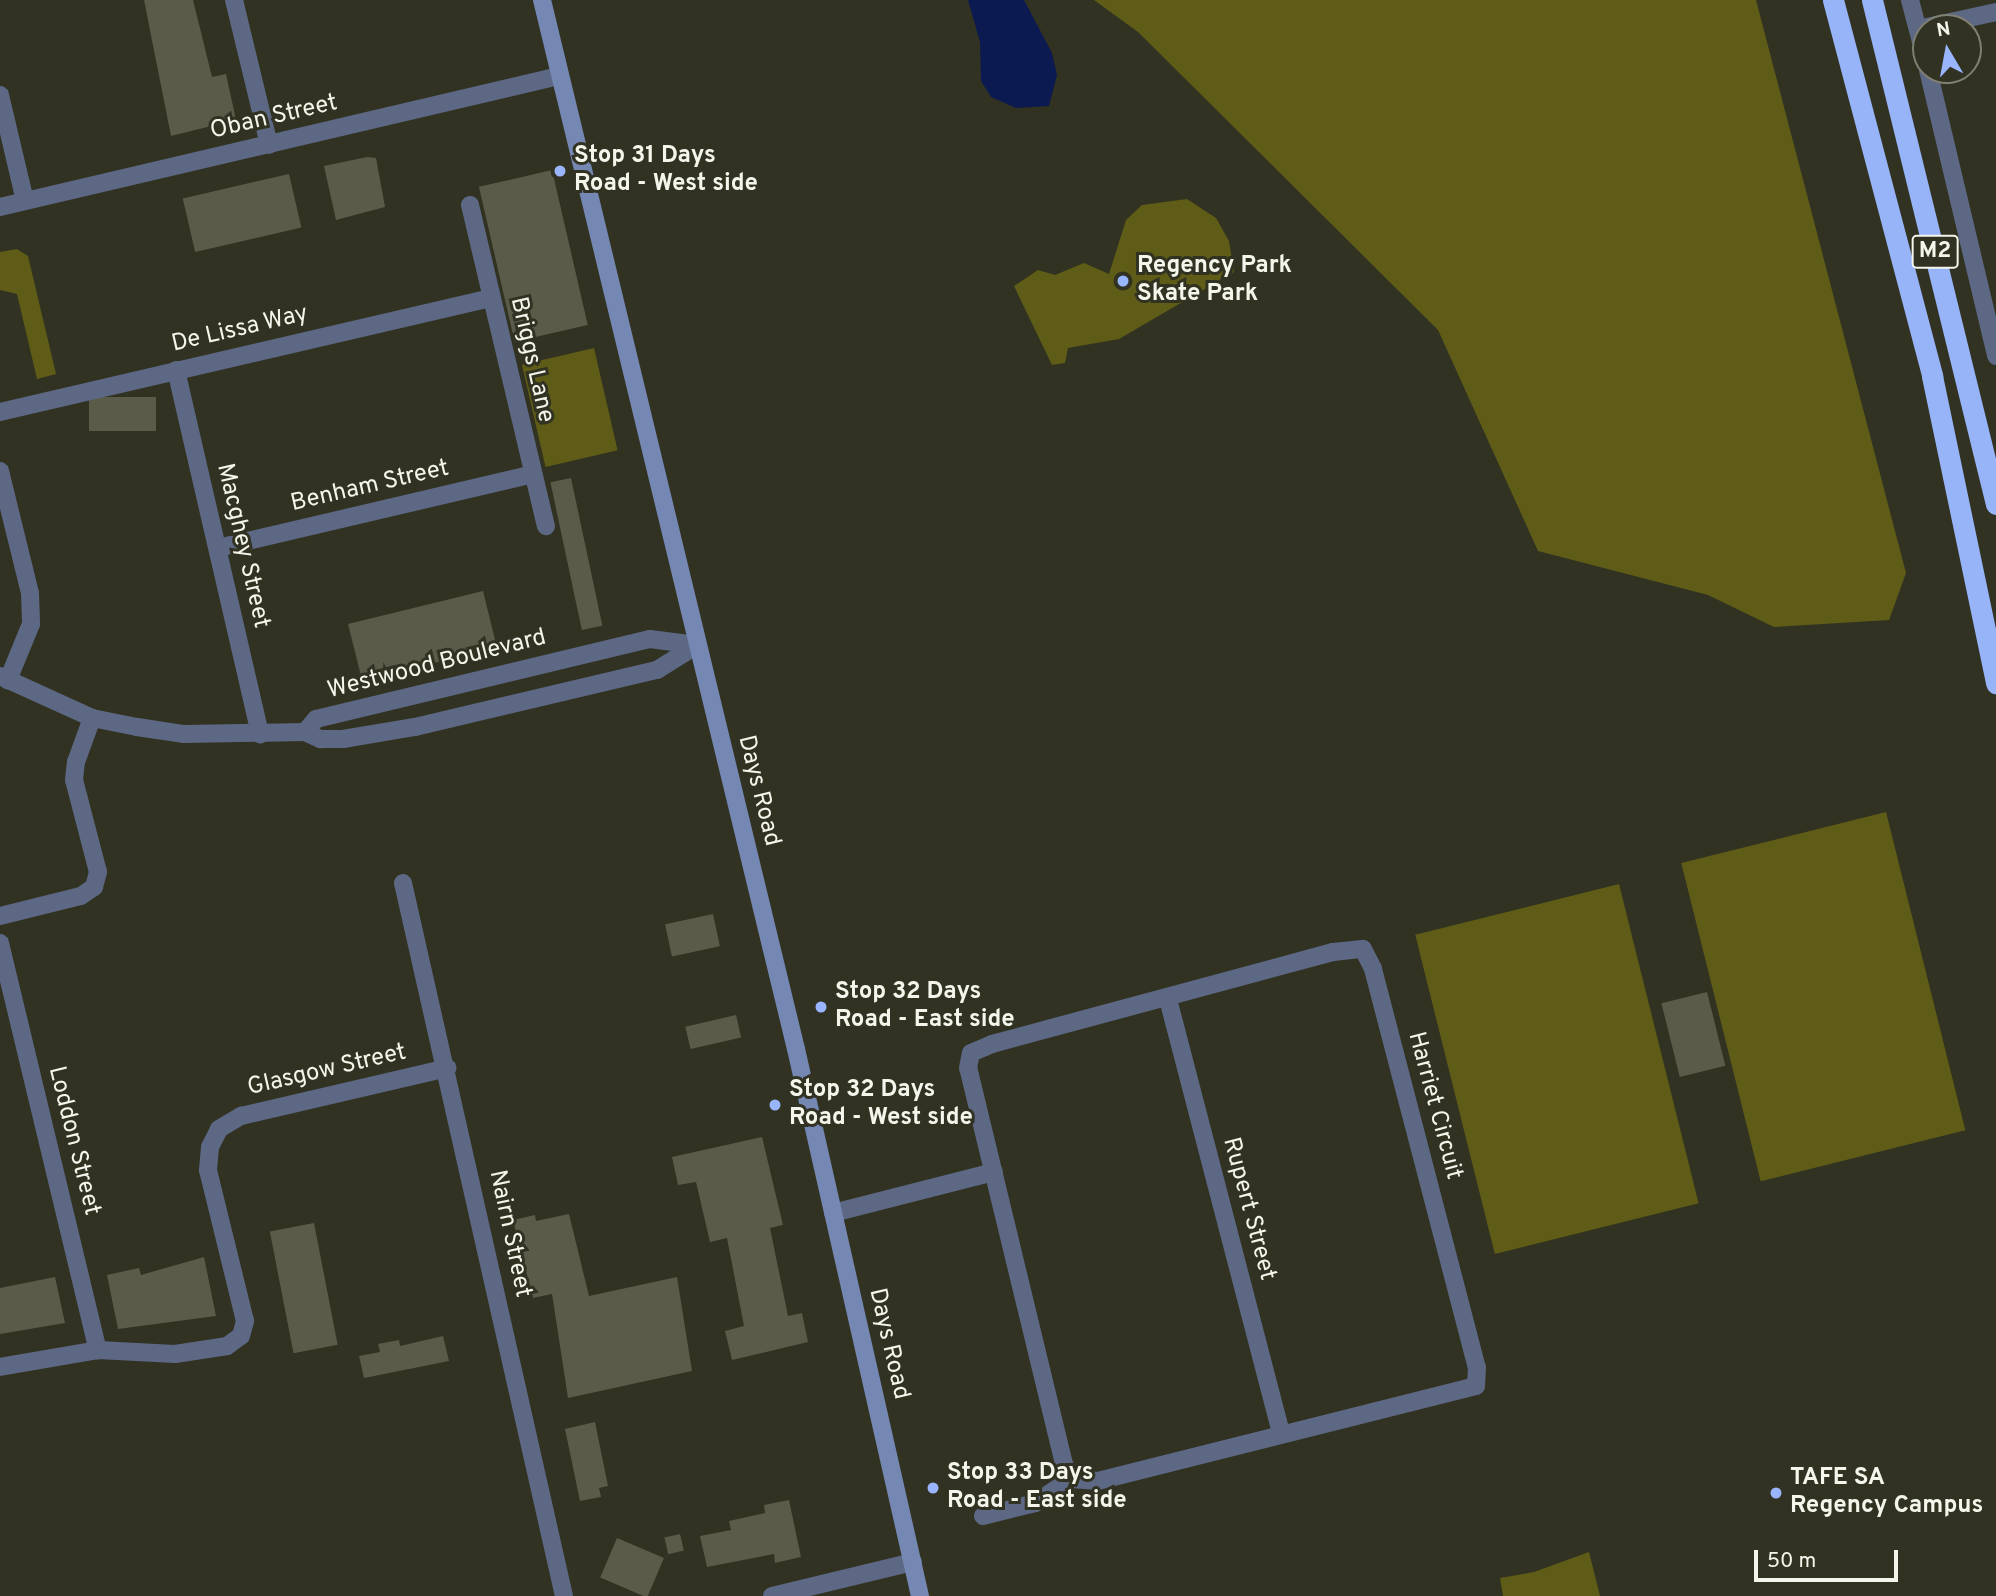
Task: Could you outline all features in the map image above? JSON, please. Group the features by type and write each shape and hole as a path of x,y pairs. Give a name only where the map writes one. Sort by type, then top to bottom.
{"highway":[{"name":"M2","path":"1833,0 1933,376 1996,683"},
{"name":"M2","path":"1872,0 1996,504"}],"street":[{"path":"234,0 269,145"},
{"name":"Days Road","path":"542,0 833,1213 920,1596"},
{"name":"Oban Street","path":"0,207 559,76"},
{"path":"1931,84 1996,356"},
{"path":"0,95 25,201"},
{"name":"Briggs Lane","path":"470,205 546,526"},
{"name":"De Lissa Way","path":"0,412 491,298"},
{"name":"Macghey Street","path":"176,370 260,734"},
{"path":"0,471 30,593 31,624 4,678 92,718 184,734 305,732"},
{"name":"Benham Street","path":"218,548 533,474"},
{"name":"Westwood Boulevard","path":"650,639 697,645 657,670 391,731 320,739 305,732 316,719 650,639"},
{"path":"598,652 606,671 602,683"},
{"path":"0,916 81,896 94,887 98,872 74,780 76,762 92,718"},
{"name":"Nairn Street","path":"403,883 448,1068 564,1596"},
{"name":"Loddon Street","path":"0,943 98,1350"},
{"name":"Harriet Circuit","path":"1363,949 1373,969 1467,1327 1477,1367 1476,1385 1462,1392 1281,1433 1098,1481 1071,1479 994,1172 968,1068 971,1053 1333,952 1363,949"},
{"name":"Rupert Street","path":"1168,999 1281,1433"},
{"name":"Glasgow Street","path":"0,1367 98,1350 176,1354 227,1346 241,1336 245,1321 208,1170 210,1147 219,1129 241,1116 448,1068"},
{"path":"833,1213 994,1172"},
{"path":"983,1516 1035,1503 1071,1479"},
{"path":"772,1596 913,1562"}],"shaded area":[{"path":"968,0 1024,0 1052,53 1057,75 1049,106 1016,108 991,97 981,81 980,42"},
{"path":"1094,0 1756,0 1906,573 1889,620 1774,627 1708,595 1538,551 1438,330 1138,32"},
{"name":"Regency Park Skate Park","path":"1187,199 1216,218 1229,241 1234,272 1119,339 1068,348 1065,363 1052,365 1014,286 1038,270 1055,275 1084,263 1109,274 1126,220 1142,205"},
{"path":"17,249 28,256 56,374 37,379 17,294 0,290 0,252"},
{"path":"594,348 618,450 546,467 522,365"},
{"path":"1886,812 1965,1130 1761,1181 1681,863"},
{"path":"1619,884 1699,1203 1495,1254 1415,935"},
{"path":"1589,1552 1600,1596 1503,1596 1500,1578 1534,1572"}],"building":[{"path":"144,0 193,0 212,77 226,74 236,120 171,136"},
{"path":"367,157 376,158 385,207 336,220 324,166"},
{"path":"552,170 588,325 515,342 479,187"},
{"path":"289,174 301,228 195,252 183,199"},
{"path":"89,397 156,397 156,431 89,431"},
{"path":"571,478 602,626 582,630 550,482"},
{"path":"483,591 497,648 367,679 366,675 361,676 348,624"},
{"path":"713,914 720,946 672,956 665,924"},
{"path":"1707,992 1725,1066 1680,1077 1661,1003"},
{"path":"736,1015 741,1037 691,1049 685,1027"},
{"path":"762,1137 783,1225 770,1228 788,1316 802,1313 808,1342 732,1360 725,1331 744,1326 727,1238 710,1242 696,1182 678,1185 672,1157"},
{"path":"569,1214 589,1296 677,1277 692,1371 568,1398 552,1294 533,1298 513,1220 535,1215 536,1221"},
{"path":"314,1223 338,1345 293,1353 270,1232"},
{"path":"204,1257 216,1316 118,1329 107,1275 139,1268 141,1275"},
{"path":"55,1277 65,1323 0,1334 0,1288"},
{"path":"443,1336 449,1361 364,1378 359,1356 380,1352 378,1344 399,1340 400,1346"},
{"path":"595,1422 608,1486 599,1488 601,1497 580,1501 565,1429"},
{"path":"789,1500 801,1557 775,1563 774,1554 707,1567 700,1536 731,1530 729,1521 765,1513 764,1505"},
{"path":"680,1534 684,1551 668,1554 664,1538"},
{"path":"617,1538 664,1558 648,1596 600,1578"}],"place":[{"name":"Stop 31 Days Road - West side","path":"560,171"},
{"name":"Regency Park Skate Park","path":"1123,281"},
{"name":"Stop 32 Days Road - East side","path":"821,1007"},
{"name":"Stop 32 Days Road - West side","path":"775,1105"},
{"name":"Stop 33 Days Road - East side","path":"933,1488"},
{"name":"TAFE SA Regency Campus","path":"1776,1493"}]}
